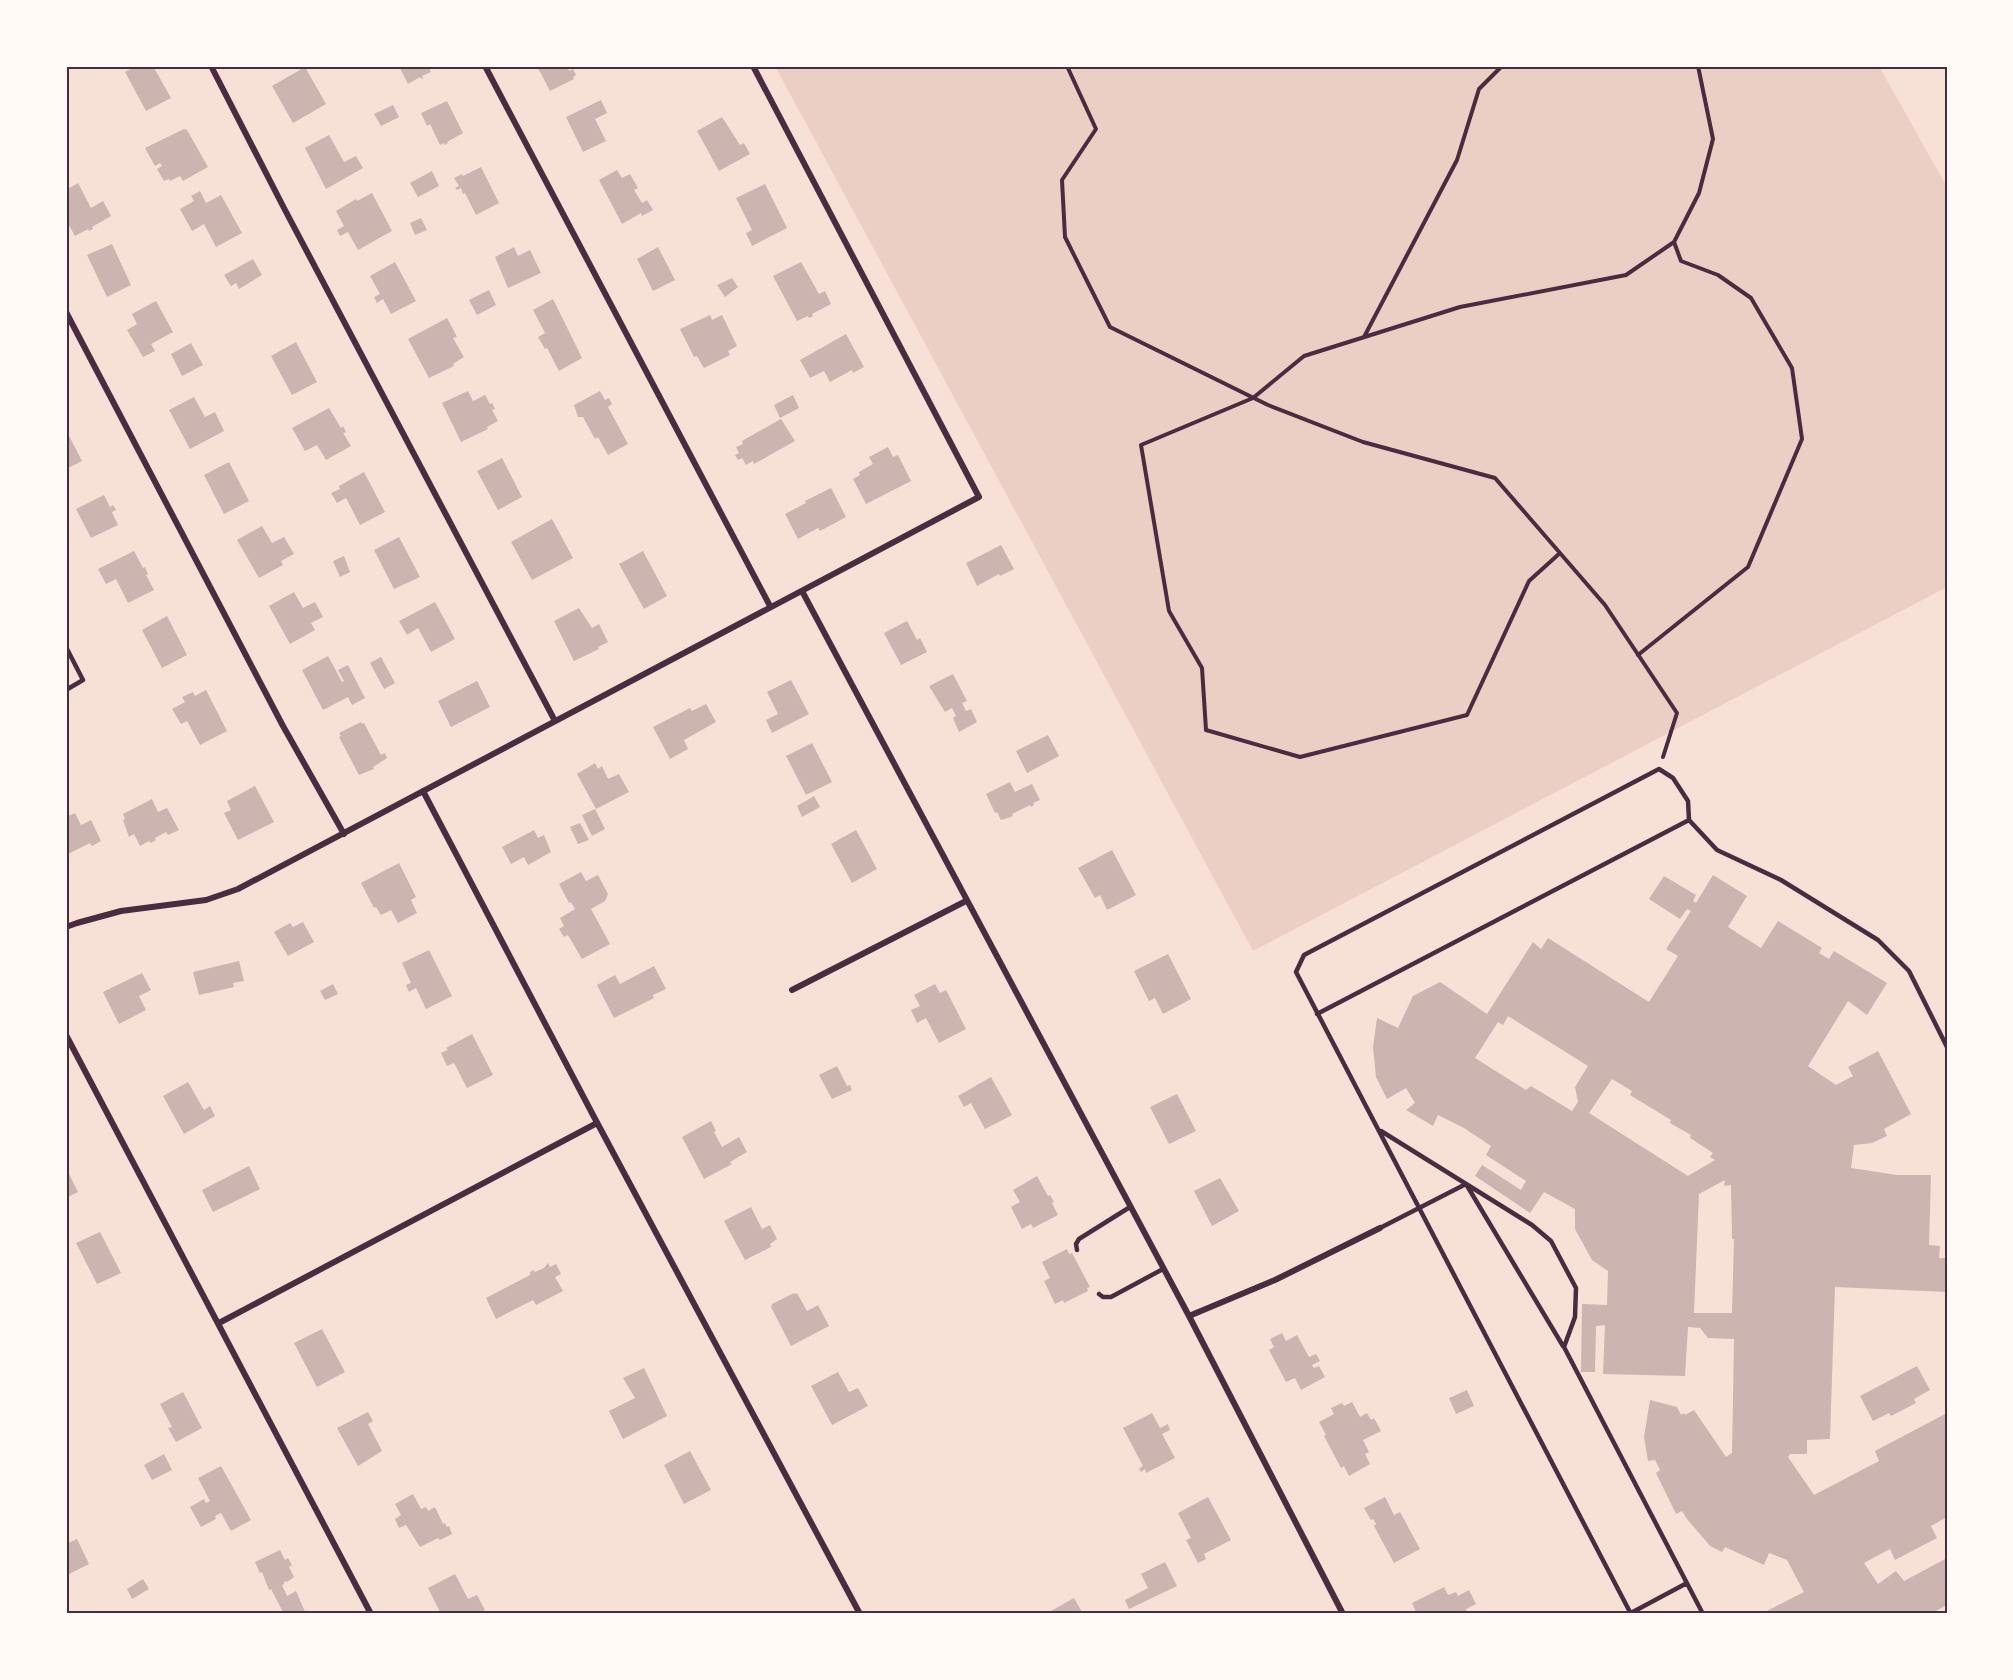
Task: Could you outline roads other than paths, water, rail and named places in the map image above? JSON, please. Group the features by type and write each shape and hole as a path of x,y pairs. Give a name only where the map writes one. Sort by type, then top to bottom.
{"street":[{"path":"211,66 290,221 555,721"},
{"path":"485,66 770,606"},
{"path":"66,927 121,910 206,900 238,889 979,497 753,66"},
{"path":"66,312 283,726 344,834"},
{"path":"802,591 1189,1316 1343,1614"},
{"path":"423,791 597,1123 860,1614"},
{"path":"792,990 966,901"},
{"path":"66,1035 371,1614"},
{"path":"219,1323 597,1123"},
{"path":"1189,1316 1275,1280 1380,1228"}],"lane":[{"path":"66,647 83,680 66,690"},
{"path":"1687,1583 1630,1614 1296,972 1304,955 1659,769 1673,778 1688,801 1689,820 1717,850 1781,880 1878,940 1909,971 1947,1047"},
{"path":"1317,1014 1689,820"},
{"path":"1378,1130 1532,1225 1551,1241 1576,1287 1575,1317 1564,1347"},
{"path":"1380,1228 1466,1184"},
{"path":"1466,1184 1564,1347 1703,1614"},
{"path":"1077,1250 1076,1244 1079,1239 1130,1208"},
{"path":"1099,1294 1103,1297 1111,1297 1163,1269"}]}
